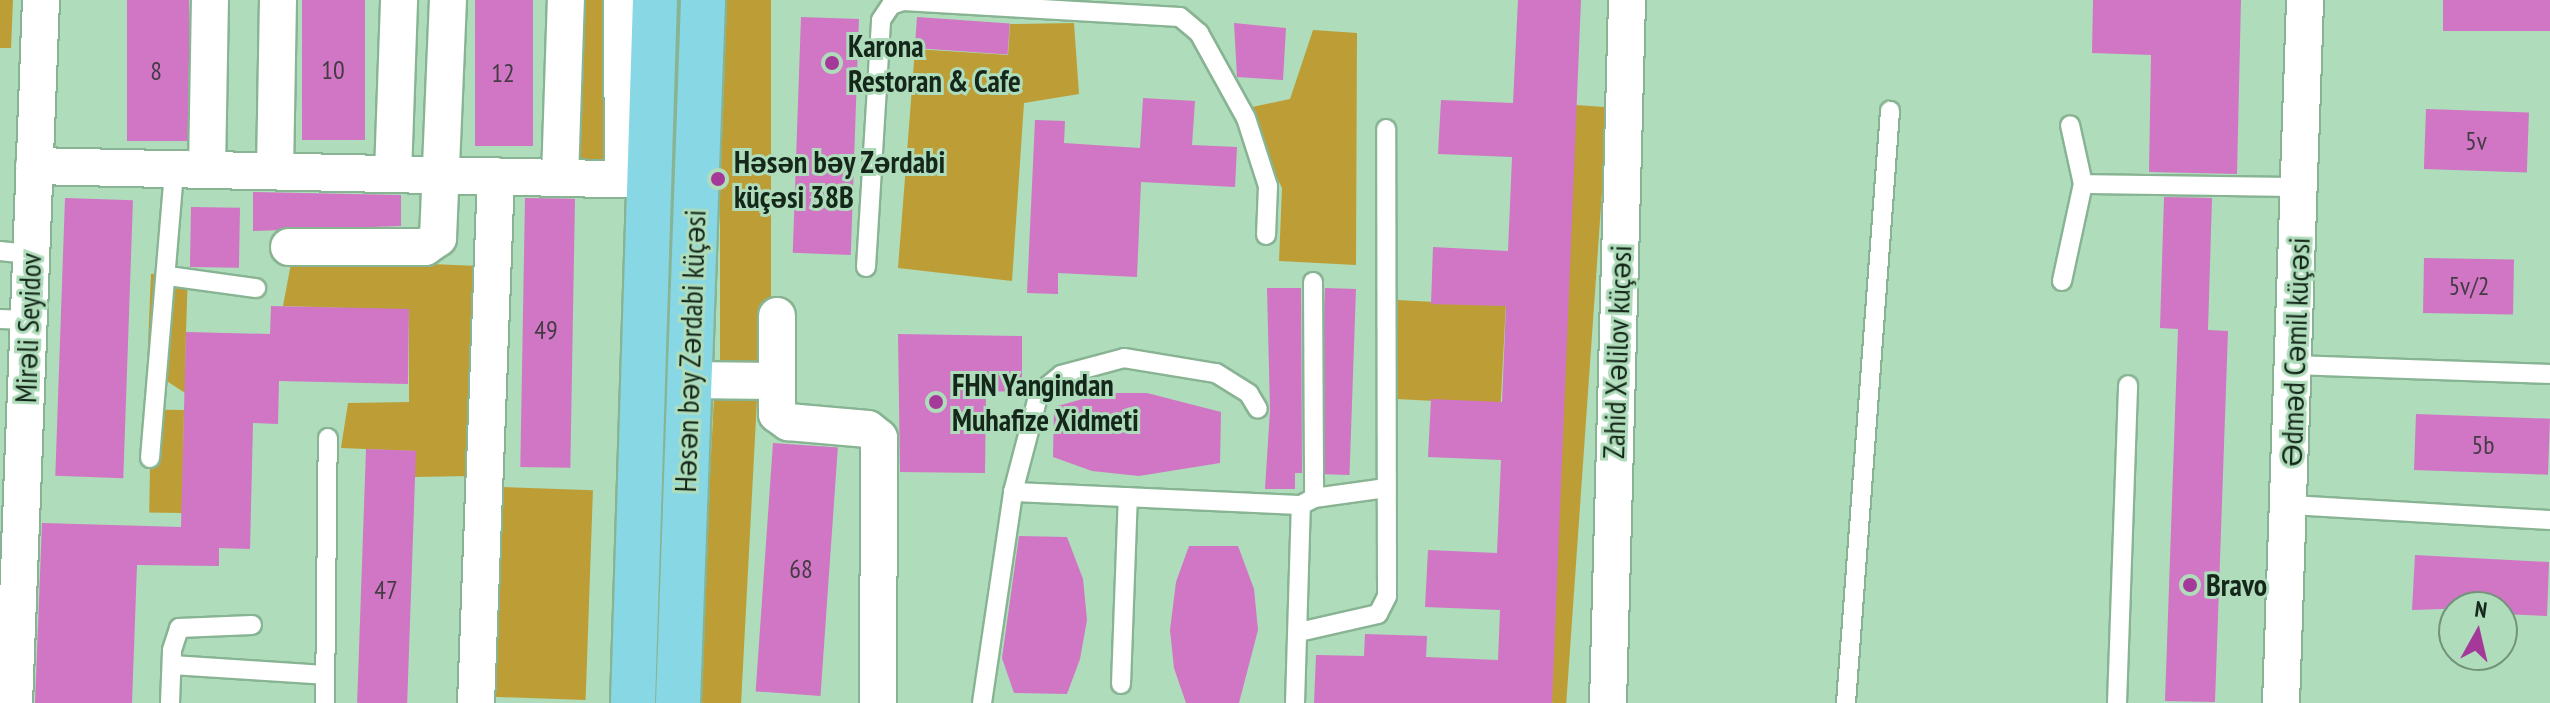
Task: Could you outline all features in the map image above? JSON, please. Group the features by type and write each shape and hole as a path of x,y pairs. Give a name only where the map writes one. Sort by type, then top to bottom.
{"main road":[{"name":"Həsən bəy Zərdabi küçəsi","path":"633,703 637,179 655,0"},
{"name":"Həsən bəy Zərdabi küçəsi","path":"678,703 703,0"}],"street":[{"name":"Mirəli Seyidov","path":"14,703 15,253 34,166 41,0"},
{"path":"190,170 210,0"},
{"path":"275,171 278,0"},
{"path":"393,174 399,0"},
{"path":"289,247 425,247 438,238 444,175 448,0"},
{"path":"560,178 566,0"},
{"path":"34,166 637,179 622,0"},
{"name":"Zahid Xəlilov küçəsi","path":"1608,703 1627,0"},
{"name":"Ədməd Cəmil küçəsi","path":"2281,703 2291,505 2305,0"},
{"path":"476,703 496,176"},
{"path":"777,316 777,414 788,422 841,424 868,429 879,438 878,703"},
{"path":"689,380 775,381"}],"lane":[{"path":"866,267 881,20 891,5 903,1 1180,9 1199,33 1246,118 1268,186 1266,235"},
{"path":"1846,703 1890,111"},
{"path":"2062,281 2083,184 2070,125"},
{"path":"1299,632 1378,614 1387,596 1391,524 1386,488 1386,129"},
{"path":"150,458 168,276 190,170"},
{"path":"2083,184 2300,187"},
{"path":"168,276 256,288"},
{"path":"1295,703 1308,501 1313,282"},
{"path":"982,703 1013,492 1039,393 1061,375 1124,358 1216,373 1249,394 1258,409"},
{"path":"2295,365 2550,374"},
{"path":"2117,703 2128,385"},
{"path":"325,703 328,438"},
{"path":"1013,492 1308,501 1386,488"},
{"path":"1121,684 1128,497"},
{"path":"2291,505 2550,520"},
{"path":"170,703 172,665 179,628 252,625"},
{"path":"172,665 325,675"}],"shaded area":[{"path":"0,0 13,0 11,48 0,48"},
{"path":"556,0 631,0 631,165 556,165"},
{"path":"720,0 771,0 771,364 720,364"},
{"path":"1074,23 1079,94 1024,103 1012,281 898,268 915,49 1008,55 1010,24"},
{"path":"1313,30 1357,33 1356,265 1279,261 1282,188 1243,109 1290,99"},
{"path":"1576,105 1608,107 1566,703 1534,702"},
{"path":"292,258 478,266 469,476 415,477 415,451 341,448 348,403 409,402 409,310 283,306"},
{"path":"188,271 185,393 147,368 151,274"},
{"path":"1397,300 1506,306 1501,405 1392,399"},
{"path":"714,398 757,400 741,703 698,703"},
{"path":"151,409 184,410 182,513 149,512"},
{"path":"501,487 593,490 586,700 494,697"}],"building":[{"path":"127,0 189,0 189,141 127,141"},
{"path":"302,0 365,0 365,140 302,140"},
{"path":"475,0 533,0 533,146 475,146"},
{"path":"1518,0 1581,0 1552,703 1314,703 1316,655 1364,656 1365,634 1427,636 1426,657 1498,660 1500,610 1425,607 1428,550 1497,553 1501,460 1428,457 1431,399 1502,402 1506,306 1431,304 1433,247 1508,251 1512,157 1438,154 1441,100 1513,103"},
{"path":"2093,0 2241,0 2237,174 2149,172 2151,55 2092,53"},
{"path":"2443,0 2550,0 2550,31 2443,31"},
{"path":"801,17 859,19 851,255 793,253"},
{"path":"917,17 1010,23 1008,54 915,48"},
{"path":"1234,23 1286,28 1283,80 1237,77"},
{"path":"1143,98 1195,101 1192,145 1237,147 1235,187 1141,182 1137,277 1058,273 1058,294 1027,293 1035,120 1065,121 1064,143 1140,148"},
{"path":"2426,109 2529,113 2527,173 2424,169"},
{"path":"253,192 401,195 401,226 253,231"},
{"path":"2164,197 2212,198 2208,330 2228,331 2215,702 2165,701 2178,329 2160,328"},
{"path":"65,198 133,200 123,478 55,476"},
{"path":"525,198 575,199 570,468 520,467"},
{"path":"191,207 240,208 239,268 190,267"},
{"path":"2424,258 2514,260 2513,315 2423,313"},
{"path":"1267,288 1301,288 1302,473 1295,473 1295,489 1265,489 1270,410"},
{"path":"1325,288 1356,289 1349,475 1319,474"},
{"path":"271,306 409,309 408,384 279,381 278,424 253,423 250,549 219,548 219,566 137,565 132,703 35,703 42,523 181,527 186,332 270,334"},
{"path":"898,334 1022,336 1022,392 986,391 985,473 900,472"},
{"path":"1104,393 1147,393 1221,412 1220,463 1139,476 1092,471 1053,457 1054,407"},
{"path":"2416,414 2550,419 2548,475 2414,470"},
{"path":"773,443 838,448 820,696 756,691"},
{"path":"366,449 416,451 407,703 357,703"},
{"path":"1019,536 1067,537 1083,579 1087,620 1080,659 1067,694 1014,693 1002,658"},
{"path":"1189,546 1238,546 1254,589 1258,630 1239,703 1186,703 1174,668 1170,630 1176,582"},
{"path":"2415,555 2549,562 2547,616 2518,615 2518,591 2438,591 2438,609 2412,610"}],"place":[{"name":"Karona Restoran & Cafe","path":"832,63"},
{"name":"Həsən bəy Zərdabi küçəsi 38B","path":"718,179"},
{"name":"FHN Yangindan Muhafize Xidmeti","path":"936,402"},
{"name":"Bravo","path":"2190,585"}]}
